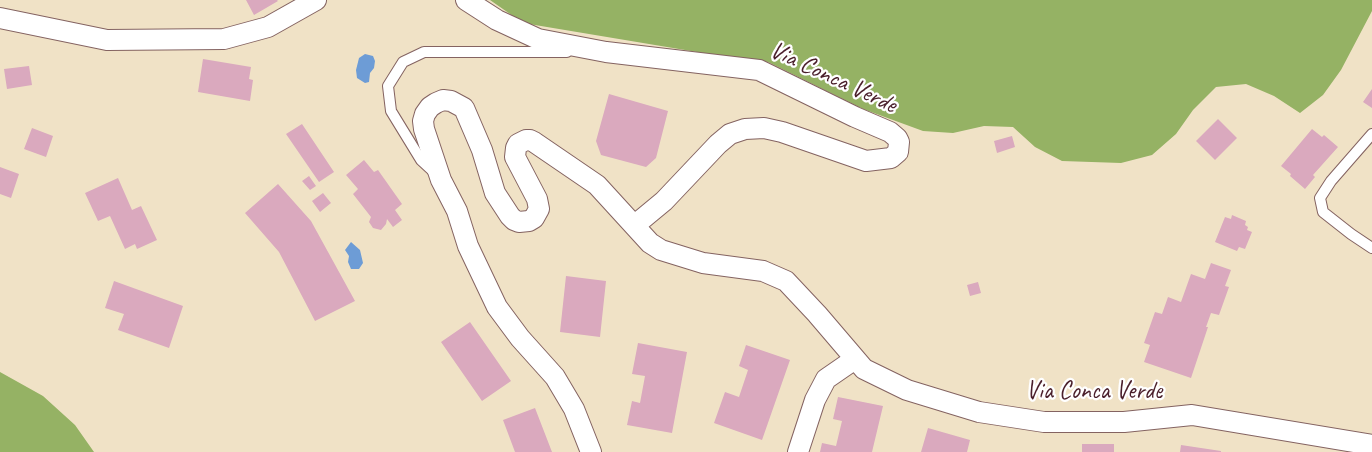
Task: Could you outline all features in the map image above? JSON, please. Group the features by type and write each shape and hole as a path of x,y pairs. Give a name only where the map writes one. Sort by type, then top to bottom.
{"street":[{"path":"0,18 107,40 224,39 268,27 316,0"},
{"name":"Via Conca Verde","path":"466,0 497,20 538,39 606,52 759,70 890,132 899,142 898,152 891,158 866,161 782,132 764,128 745,129 730,134 718,144 669,196 635,225"},
{"name":"Via Conca Verde","path":"591,452 574,409 555,377 520,338 497,307 468,246 457,211 441,180 424,129 423,122 430,108 436,103 443,100 451,100 464,108 482,150 495,193 514,220 519,222 529,221 537,214 537,199 514,157 518,144 530,140 597,186 650,243 661,250 703,262 763,271 786,281 864,369 907,390 979,412 1044,422 1124,422 1192,415 1372,444"},
{"path":"798,452 815,400 826,379 855,358"}],"lane":[{"path":"441,180 421,160 391,111 388,86 403,62 424,52 606,52"},
{"path":"1372,134 1331,181 1320,198 1323,212 1372,248"}],"green space":[{"path":"490,0 1372,0 1372,11 1341,70 1323,95 1300,113 1274,96 1246,84 1216,87 1193,110 1176,134 1152,155 1121,163 1062,161 1035,147 1013,127 984,126 953,133 923,131 863,109 768,62 523,23"},
{"path":"0,372 43,396 75,425 94,452 0,452"}],"water":[{"path":"365,54 373,56 375,61 374,68 370,73 369,82 365,83 357,78 356,70 359,58"},
{"path":"351,242 360,250 363,263 359,269 351,269 348,262 349,256 345,250"}],"building":[{"path":"246,0 277,0 278,1 254,15"},
{"path":"203,59 251,67 249,79 253,80 250,101 198,92"},
{"path":"29,66 32,85 7,89 4,69"},
{"path":"1372,89 1372,108 1363,102"},
{"path":"609,94 668,111 656,158 646,167 601,155 596,141"},
{"path":"1218,119 1237,138 1215,160 1196,141"},
{"path":"302,124 334,172 319,182 286,134"},
{"path":"32,128 53,136 46,157 24,149"},
{"path":"1312,129 1322,137 1324,135 1338,147 1313,175 1315,177 1305,189 1281,166"},
{"path":"1012,136 1015,147 997,153 994,141"},
{"path":"364,160 374,172 378,170 402,204 395,210 402,220 393,227 387,219 386,224 381,230 373,228 369,222 371,217 353,194 358,189 346,175"},
{"path":"0,167 19,174 11,198 0,194"},
{"path":"309,176 316,186 310,190 302,181"},
{"path":"118,178 132,210 141,206 157,240 137,249 135,244 125,249 110,216 98,221 85,193"},
{"path":"278,184 311,221 355,301 315,321 279,252 245,213"},
{"path":"323,193 331,203 320,212 312,201"},
{"path":"1232,215 1246,221 1247,230 1252,232 1245,249 1239,247 1237,251 1215,242 1225,217 1231,219"},
{"path":"1211,263 1231,270 1225,286 1229,287 1219,315 1211,313 1191,378 1144,362 1150,345 1144,343 1155,312 1162,314 1168,297 1181,302 1191,274 1205,279"},
{"path":"566,276 606,281 600,337 560,332"},
{"path":"114,281 183,306 169,348 118,330 124,314 105,308"},
{"path":"978,282 981,293 970,296 967,285"},
{"path":"470,322 511,381 482,401 441,342"},
{"path":"638,343 687,352 672,433 627,425 632,401 640,403 645,376 632,374"},
{"path":"746,345 790,360 762,440 714,423 725,392 739,397 748,370 739,366"},
{"path":"838,397 883,406 872,452 820,452 822,443 836,446 842,421 833,419"},
{"path":"535,408 552,452 515,452 503,420"},
{"path":"928,428 970,440 967,452 921,452"},
{"path":"1082,444 1114,444 1114,452 1082,452"},
{"path":"1181,445 1221,451 1221,452 1180,452"}]}
